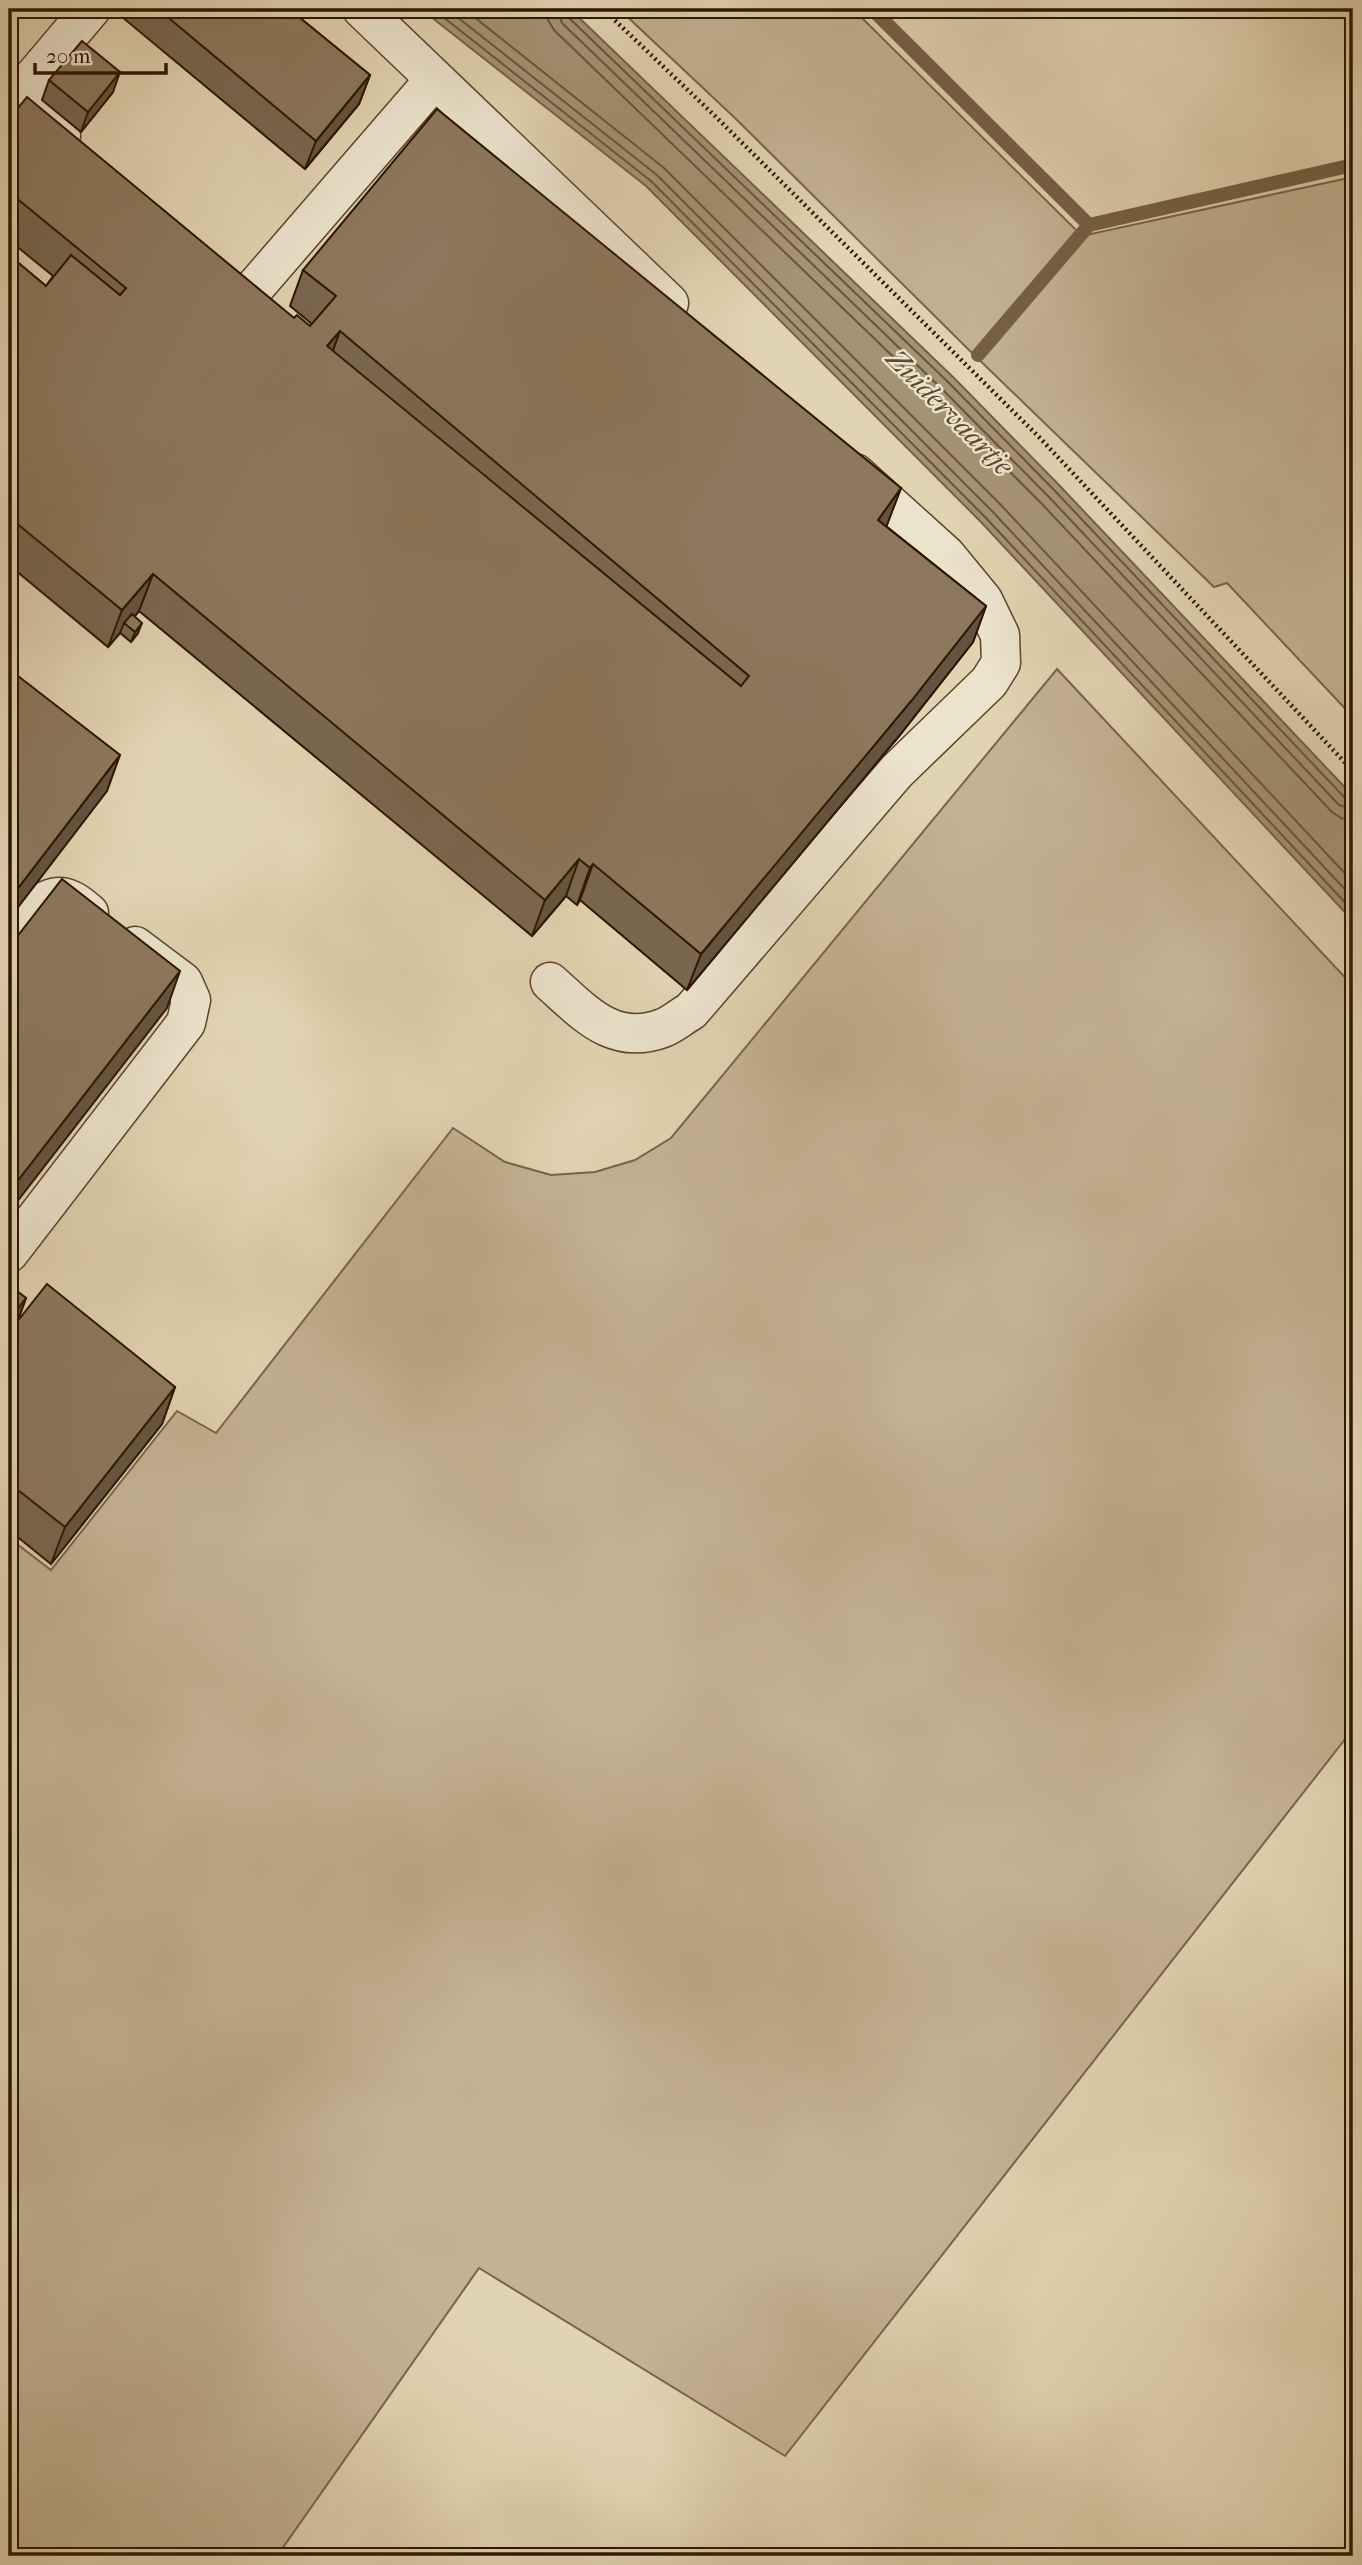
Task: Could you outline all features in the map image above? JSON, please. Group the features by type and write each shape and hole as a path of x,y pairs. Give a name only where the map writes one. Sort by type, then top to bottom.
{"lane":[{"path":"90,160 11,98 92,9"},
{"path":"362,9 693,325"},
{"path":"278,317 239,284 435,79"},
{"path":"550,982 597,1024 629,1035 663,1028 691,1011 897,771 989,682 1001,663 1000,635 983,600 946,555 834,454"},
{"path":"9,943 39,904 56,896 71,899 183,982 191,1000 186,1023 9,1253"}],"path":[{"path":"604,9 1039,437 1353,771"}],"shaded area":[{"path":"619,9 853,9 1082,236 1353,177 1353,717 1227,583 1214,587 736,119"},
{"path":"1057,669 1353,986 1353,1729 785,2456 479,2268 277,2556 9,2556 9,1538 51,1570 177,1411 216,1433 453,1128 505,1162 551,1175 595,1172 635,1160 671,1138"}],"water":[{"name":"Zuidervaartje","path":"421,9 570,9 954,378 1353,796 1353,921 981,522 646,186"}],"building":[{"path":"158,9 289,9 370,75 316,141"},
{"path":"82,41 120,72 88,112 49,80"},
{"path":"27,97 294,318 297,315 310,326 336,296 303,270 437,109 901,488 878,520 986,606 912,700 701,954 593,864 590,868 579,859 545,900 153,574 122,610 9,517 9,255 46,286 71,255 120,295 126,288 9,192 9,119","holes":["340,331 749,676 741,686 327,346"]},
{"path":"132,614 142,623 135,632 124,623"},
{"path":"9,669 120,755 9,900"},
{"path":"62,879 180,971 9,1192 9,947"},
{"path":"47,1284 175,1387 65,1527 9,1483 9,1332"},
{"path":"9,1285 26,1298 9,1320"}],"waterway":[{"path":"872,9 1089,225 978,355"},
{"path":"1089,225 1353,165"}]}
